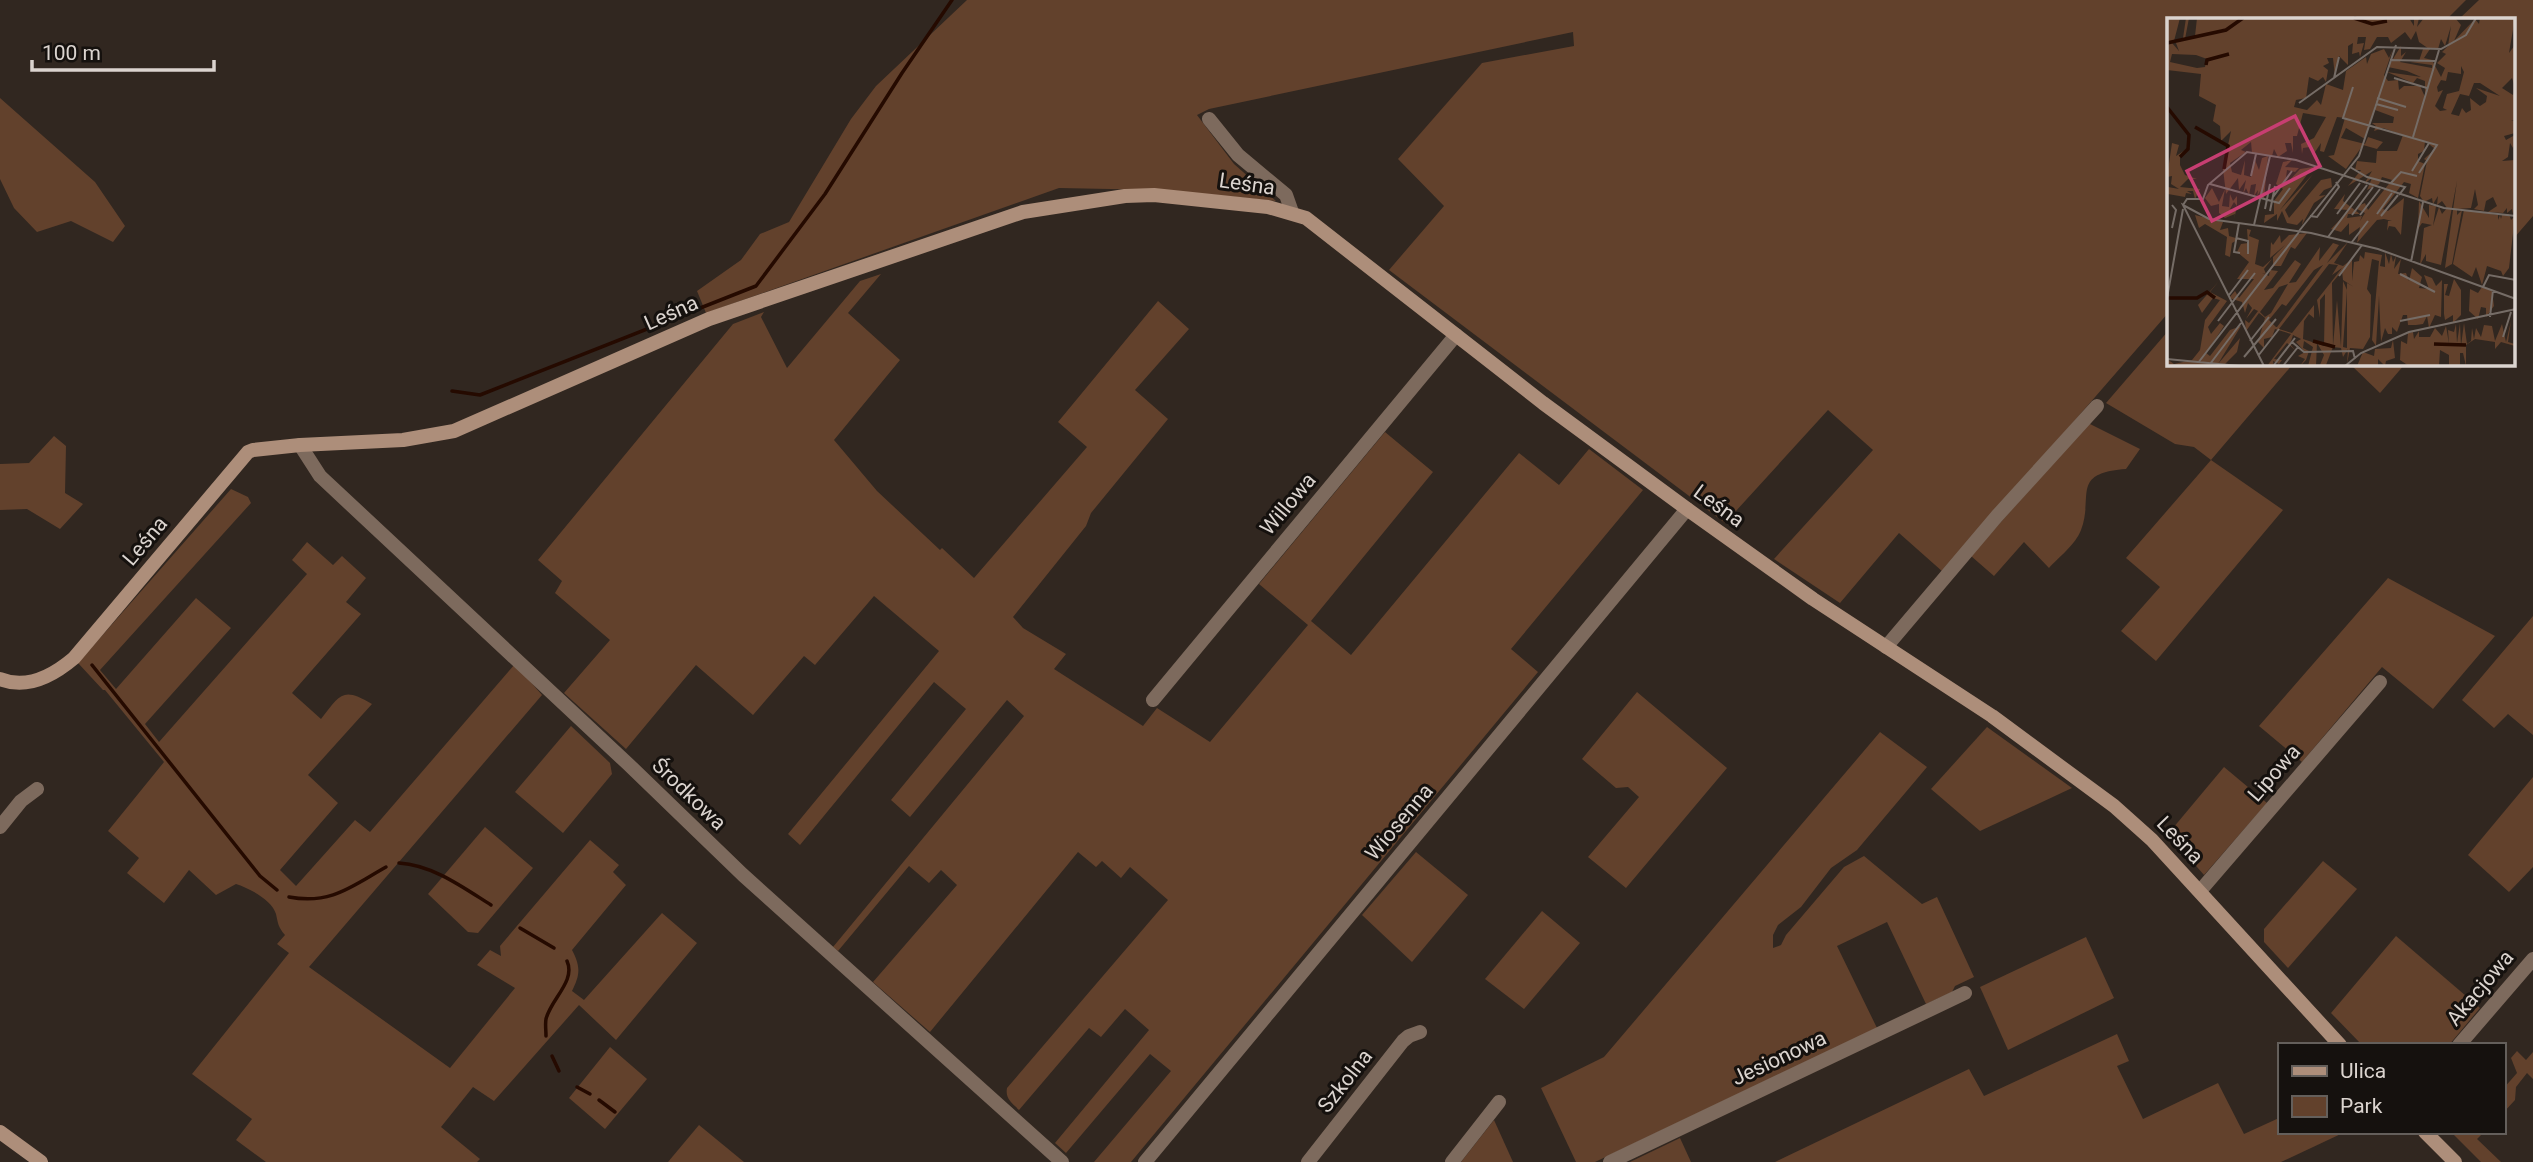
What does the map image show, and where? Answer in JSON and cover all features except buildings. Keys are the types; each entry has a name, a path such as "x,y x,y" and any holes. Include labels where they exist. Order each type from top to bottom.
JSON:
{"street":[{"path":"1209,119 1238,155 1286,195 1292,212"},
{"name":"Leśna","path":"0,679 34,681 62,668 74,658 248,452 269,447 402,440 454,431 735,309 1023,212 1154,195 1292,212 1330,234 1456,335 1687,509 1813,599 1993,716 2114,806 2152,840 2338,1043"},
{"name":"Willowa","path":"1153,700 1456,335"},
{"path":"1886,647 1997,516 2096,406"},
{"name":"Środkowa","path":"300,445 320,476 627,763 716,850 1062,1162"},
{"name":"Wiosenna","path":"1145,1162 1687,509"},
{"name":"Lipowa","path":"2200,891 2380,682"},
{"path":"0,827 21,801 37,789"},
{"name":"Akacjowa","path":"2461,1043 2533,958"},
{"name":"Jesionowa","path":"1610,1162 1965,993"},
{"name":"Szkolna","path":"1308,1162 1402,1041 1420,1032"},
{"path":"1452,1162 1499,1102"},
{"path":"0,1132 41,1162"},
{"path":"2426,1134 2455,1162"}],"green space":[{"path":"967,0 2466,0 2448,18 2167,18 2167,314 1943,572 1899,533 1840,603 1774,559 1873,450 1828,410 1725,523 1389,270 1444,206 1398,159 1482,63 1574,46 1573,32 1209,109 1197,115 1234,164 1276,201 1162,190 1059,188 706,313 697,291 741,260 760,234 789,222 851,119 876,86"},
{"path":"2479,0 2533,0 2533,216 2516,236 2516,18 2460,18"},
{"path":"0,98 95,182 125,226 113,242 71,221 37,232 14,208 0,179"},
{"path":"881,274 848,313 900,360 834,440 877,491 974,578 1087,447 1058,422 1158,301 1189,329 1135,390 1168,419 1091,513 1086,526 1013,617 1023,628 1066,654 1054,669 1143,726 1157,708 1210,742 1308,625 1259,584 1385,432 1433,472 1311,621 1351,655 1519,453 1559,485 1589,449 1643,490 1511,649 1538,672 1131,1162 1094,1162 1171,1071 1150,1054 1066,1153 1055,1143 1149,1030 1125,1009 1101,1037 1089,1028 1019,1110 1007,1095 1007,1088 1168,900 1130,867 1121,878 1102,861 1096,867 1078,852 930,1032 873,982 957,885 941,870 929,883 909,866 838,951 833,947 1024,716 1007,700 910,817 891,800 966,709 934,682 800,845 788,834 939,651 874,596 815,665 804,656 753,715 696,665 626,749 564,693 610,640 555,593 562,581 538,560 733,324 764,312 761,317 787,368 860,281"},
{"path":"2167,332 2167,366 2291,366 2211,460 2194,447 2175,444 2106,403"},
{"path":"2352,366 2403,366 2380,393"},
{"path":"2088,423 2140,449 2126,469 2097,475 2091,481 2087,488 2079,535 2049,568 2024,542 1994,576 1971,556"},
{"path":"54,436 66,446 65,493 83,504 60,529 27,509 0,510 0,464 29,463"},
{"path":"2211,460 2283,510 2156,661 2121,631 2160,587 2126,558"},
{"path":"231,489 248,497 251,503 100,670 116,689 196,598 231,628 145,724 159,742 307,574 292,560 307,542 333,565 342,556 366,578 346,602 361,614 292,693 321,719 342,696 354,695 372,704 308,775 338,803 280,870 296,886 355,820 370,832 515,664 542,695 309,967 450,1068 515,988 477,965 490,950 501,956 500,946 590,840 619,865 613,872 626,885 572,950 578,971 572,991 584,1000 662,913 697,943 616,1040 579,1005 494,1101 473,1087 441,1127 480,1159 477,1162 266,1162 236,1140 252,1119 192,1074 289,953 277,944 285,935 270,904 259,895 236,884 216,895 189,870 164,903 127,873 139,858 108,831 164,762 105,690 78,663"},
{"path":"2388,578 2495,636 2433,709 2382,667 2302,762 2259,726"},
{"path":"2533,616 2533,735 2508,714 2494,728 2462,700"},
{"path":"1637,692 1727,768 1626,888 1588,857 1639,797 1628,787 1616,788 1582,759"},
{"path":"571,726 610,763 612,774 563,833 515,792"},
{"path":"1987,727 2072,788 1980,831 1931,789"},
{"path":"1880,732 1927,767 1857,850 1831,868 1801,907 1778,925 1773,935 1773,948 1781,945 1786,935 1844,867 1864,856 1922,904 1937,897 1974,977 1955,986 1952,992 1926,1004 1887,922 1837,946 1877,1028 1595,1162 1576,1162 1541,1088 1604,1057"},
{"path":"2224,767 2267,803 2204,875 2168,834"},
{"path":"2533,777 2533,867 2509,892 2468,855"},
{"path":"485,827 533,868 478,933 468,932 428,894"},
{"path":"1416,852 1468,895 1412,962 1362,915"},
{"path":"2323,861 2357,889 2288,968 2264,942 2264,929"},
{"path":"1542,911 1580,943 1524,1009 1485,979"},
{"path":"2396,936 2480,1008 2451,1043 2360,1043 2331,1013"},
{"path":"2086,937 2114,998 2008,1050 1980,987"},
{"path":"2117,1034 2129,1061 2117,1066 2143,1119 2218,1083 2244,1134 2278,1118 2278,1134 2341,1134 2281,1162 1775,1162 1969,1069 1984,1096"},
{"path":"610,1047 647,1079 605,1129 569,1098"},
{"path":"2517,1051 2526,1060 2533,1052 2533,1079 2527,1073 2516,1087 2515,1100 2505,1111 2505,1087 2517,1073 2511,1058"},
{"path":"1494,1120 1513,1162 1461,1162"},
{"path":"699,1125 744,1162 668,1162"},
{"path":"2453,1134 2482,1134 2477,1139 2501,1162 2481,1162"},
{"path":"1680,1138 1691,1162 1630,1162"}],"waterway":[{"path":"452,391 480,395 756,286 825,194 952,0"},
{"path":"92,665 260,876 277,890"},
{"path":"399,863 436,873 491,905"},
{"path":"289,897 304,899 329,896 386,867"},
{"path":"520,928 554,948"},
{"path":"546,1036 549,1012 568,976 567,961"},
{"path":"552,1056 559,1071"},
{"path":"577,1087 590,1094"},
{"path":"599,1100 615,1112"}]}
